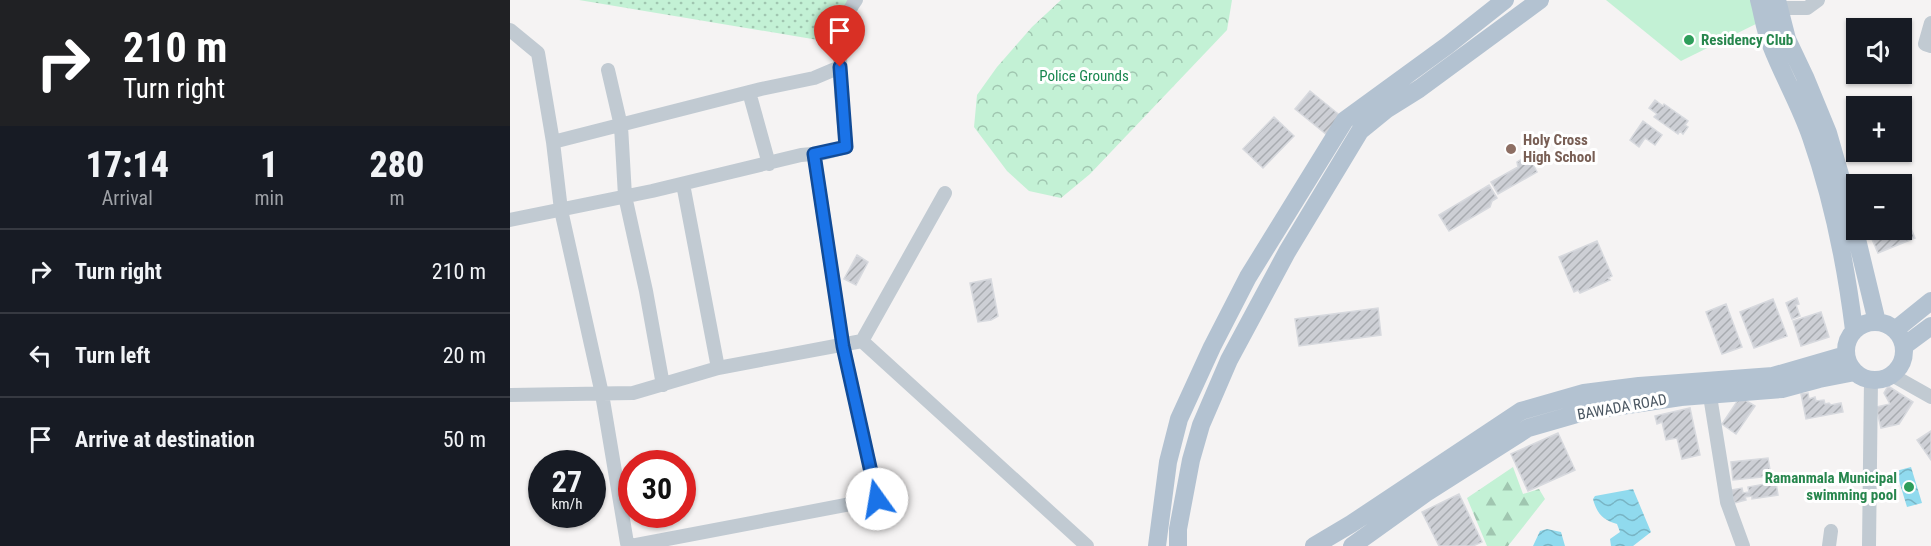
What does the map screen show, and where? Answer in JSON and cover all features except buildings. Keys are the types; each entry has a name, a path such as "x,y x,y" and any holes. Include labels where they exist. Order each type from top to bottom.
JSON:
{"main road":[{"path":"1157,546 1168,462 1179,419 1248,277 1345,120 1505,0"},
{"path":"1178,546 1178,529 1191,460 1201,425 1229,360 1287,252 1361,130 1540,0"},
{"path":"1759,0 1770,44 1789,82 1811,137 1846,270 1854,330"},
{"path":"1778,4 1787,39 1828,133 1849,206 1877,322"},
{"path":"1345,120 1361,130"},
{"path":"1895,330 1931,301"},
{"path":"1865,323 1885,323 1901,337 1904,346 1902,362 1892,375 1882,379 1863,376 1846,355 1847,343 1854,330 1865,323"},
{"path":"1904,346 1931,326"},
{"path":"1314,546 1352,524 1521,411 1584,393 1639,386 1773,376 1846,355"},
{"name":"BAWADA ROAD","path":"1352,546 1426,493 1528,428 1587,411 1681,398 1782,389 1820,379 1863,376"}],"street":[{"path":"510,220 846,147 840,40 856,0"},
{"path":"1778,4 1807,8 1818,0"},
{"path":"1931,23 1925,44 1931,46"},
{"path":"510,30 538,53 553,142 561,210 602,394 627,543 630,546 877,499 843,346 814,154"},
{"path":"553,142 814,78 840,67"},
{"path":"608,70 621,126 625,196 646,291 663,385"},
{"path":"750,92 769,164"},
{"path":"683,184 718,368"},
{"path":"510,395 633,393 718,368 862,341 945,193"},
{"path":"862,341 1087,546"},
{"path":"1892,375 1931,397"},
{"path":"1863,376 1869,546"},
{"path":"1710,396 1727,502 1743,546"},
{"path":"1829,546 1831,531"}],"green space":[{"path":"579,0 859,0 836,43"},
{"name":"Police Grounds","path":"1061,0 1232,0 1227,30 1090,174 1061,198 1029,191 1007,171 974,127 977,95 997,67 1032,27"},
{"name":"Residency Club","path":"1606,0 1759,0 1764,20 1681,61"},
{"path":"1513,467 1523,494 1539,489 1545,499 1508,546 1487,546 1467,498"}],"water":[{"name":"Ramanmala Municipal swimming pool","path":"1911,467 1922,503 1907,507 1896,471"},
{"path":"1633,489 1651,532 1633,546 1611,546 1610,539 1620,532 1617,524 1601,516 1593,499 1595,496"},
{"path":"1547,529 1561,532 1565,546 1533,546 1540,531"}],"place":[{"name":"Residency Club","path":"1689,40"},
{"name":"Holy Cross High School","path":"1511,149"},
{"name":"Ramanmala Municipal swimming pool","path":"1909,487"}],"route":[{"path":"840,67 846,147 814,154 843,346 877,499"}]}
